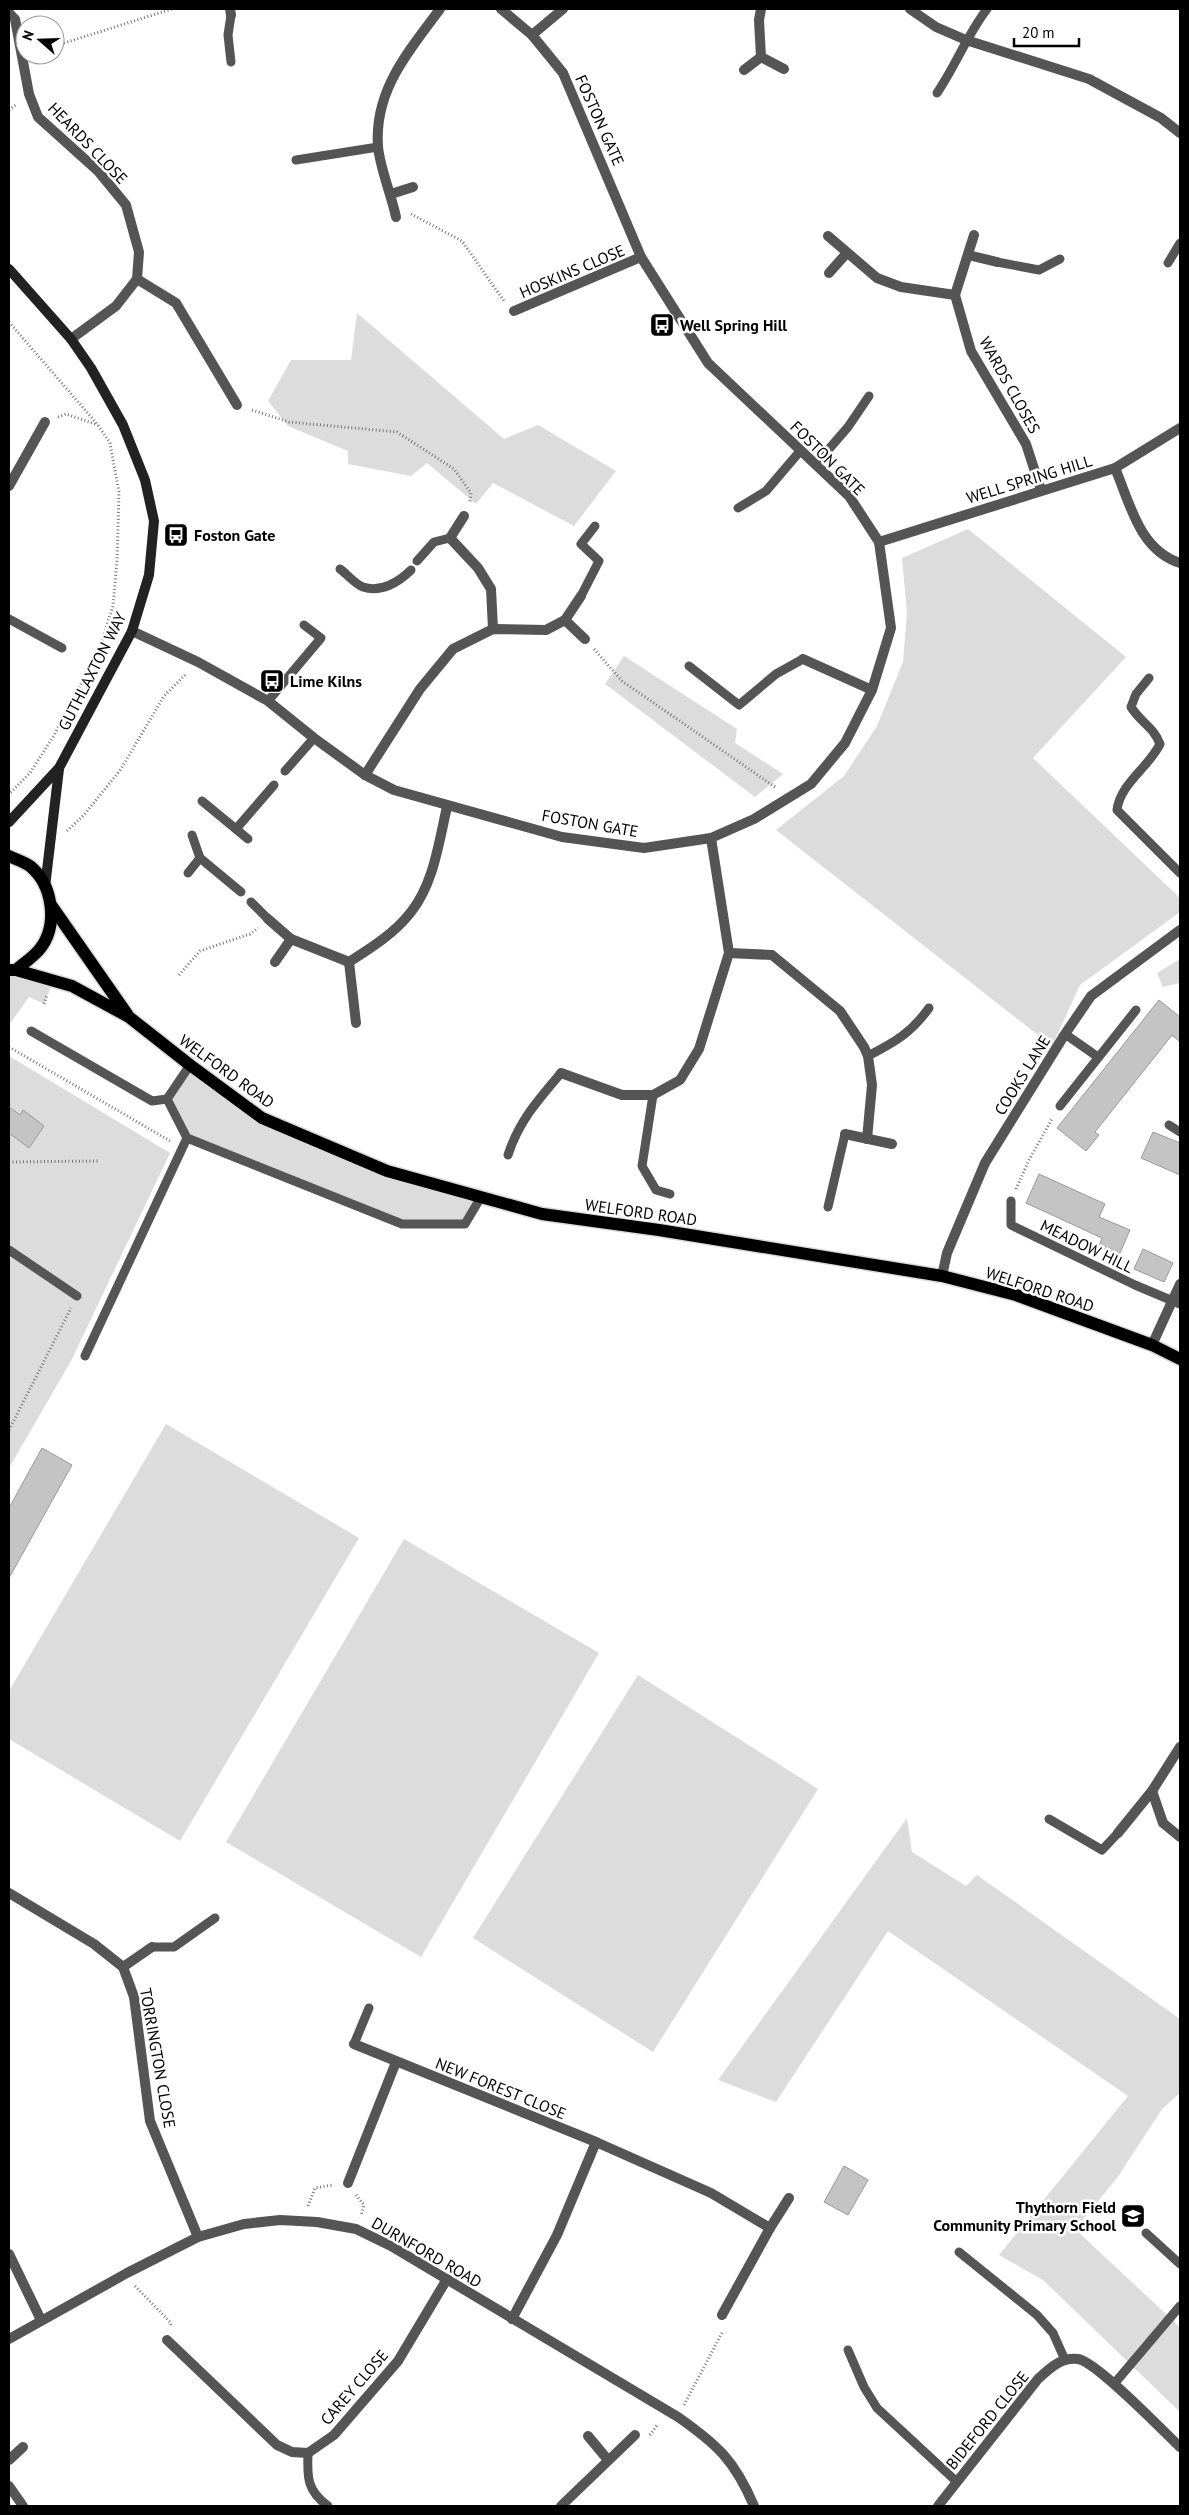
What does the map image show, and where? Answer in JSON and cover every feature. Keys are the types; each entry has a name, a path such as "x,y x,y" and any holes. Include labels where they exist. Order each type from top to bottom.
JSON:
{"main road":[{"path":"9,856 30,866 45,886 51,905 50,926 40,949 12,970"},
{"name":"WELFORD ROAD","path":"51,905 129,1018"},
{"name":"WELFORD ROAD","path":"12,970 72,986 129,1018 262,1118 387,1171 542,1214 659,1230 942,1276 1016,1295 1152,1345 1180,1359"}],"street":[{"path":"396,217 378,147 381,105 394,73 440,9"},
{"name":"FOSTON GATE","path":"132,631 198,662 268,701 314,738 365,775 394,790 447,807 562,837 644,848 711,838 754,819 811,784 845,743 872,690 891,628 879,542 849,496 708,363 641,257 563,73 532,35 501,9"},
{"path":"532,35 563,9"},
{"path":"761,9 759,20 761,57"},
{"path":"910,9 936,27 966,40 1089,79 1161,118 1180,134"},
{"path":"761,57 784,68"},
{"path":"744,70 761,57"},
{"name":"HEARDS CLOSE","path":"25,65 29,94 38,117 98,171 126,205 139,252 137,279"},
{"path":"391,194 413,187"},
{"path":"828,236 846,254 877,278 893,284 955,295 974,234"},
{"path":"830,272 846,254"},
{"path":"968,256 998,262"},
{"name":"HOSKINS CLOSE","path":"514,311 641,257"},
{"name":"GUTHLAXTON WAY","path":"9,269 71,340 91,368 123,425 145,480 154,521 149,574 132,631 59,768 9,822"},
{"path":"71,340 116,306 137,279 176,303 237,406"},
{"name":"WARDS CLOSES","path":"955,295 971,351 1026,444 1042,490"},
{"path":"9,486 45,422"},
{"name":"WELL SPRING HILL","path":"879,542 1115,468 1180,428"},
{"path":"1115,468 1144,537 1158,551 1180,563"},
{"path":"464,516 450,538 478,568 491,589 493,629"},
{"path":"365,775 420,689 453,649 493,629 546,630 564,620 581,596"},
{"path":"564,620 585,640"},
{"path":"803,659 872,690"},
{"name":"GUTHLAXTON WAY","path":"45,886 50,830 59,768"},
{"path":"349,962 379,943 412,911 430,876 447,807"},
{"path":"561,1073 622,1096 654,1095 680,1080 699,1049 728,953 711,838"},
{"path":"268,919 291,939 349,962"},
{"name":"COOKS LANE","path":"942,1276 947,1253 985,1163 1065,1034 1091,996 1180,930"},
{"path":"275,962 291,939"},
{"path":"728,953 772,955 840,1011 868,1056 872,1084 867,1139"},
{"path":"349,962 356,1022"},
{"path":"845,1134 892,1144"},
{"path":"1152,1345 1177,1302 1180,1284"},
{"path":"1118,1834 1152,1791 1180,1747"},
{"path":"1152,1791 1163,1823 1180,1837"},
{"path":"9,1893 94,1944 123,1966 152,1947"},
{"name":"TORRINGTON CLOSE","path":"123,1966 134,1998 150,2121 198,2237"},
{"name":"NEW FOREST CLOSE","path":"354,2044 596,2142 711,2193 770,2228"},
{"path":"348,2183 396,2062"},
{"path":"512,2319 557,2235 596,2142"},
{"path":"722,2315 770,2228 789,2198"},
{"name":"DURNFORD ROAD","path":"9,2339 127,2273 198,2237 244,2224 280,2220 302,2221 356,2230 391,2246 448,2279 678,2417 710,2440 728,2458 744,2481 754,2506"},
{"path":"9,2254 41,2320"},
{"name":"CAREY CLOSE","path":"308,2452 334,2435 398,2361 448,2279"},
{"path":"167,2340 277,2445 292,2452 308,2452"},
{"path":"1065,2360 1080,2359 1114,2384 1180,2447"},
{"name":"BIDEFORD CLOSE","path":"938,2506 1038,2379 1056,2363 1065,2360"},
{"path":"561,2506 635,2435"},
{"path":"588,2436 608,2460"},
{"path":"9,2460 22,2447"},
{"path":"9,2486 23,2506"}],"lane":[{"path":"937,92 954,67 966,40 987,9"},
{"path":"230,12 228,35 231,62"},
{"path":"296,160 378,147"},
{"path":"1168,263 1180,243"},
{"path":"998,262 1039,270 1060,259"},
{"path":"816,464 848,427 869,396"},
{"path":"738,508 766,491 801,450"},
{"path":"581,596 599,561 581,544 595,526"},
{"path":"417,562 434,542 450,538"},
{"path":"340,569 363,587 385,587 400,582 410,570"},
{"path":"9,619 62,648"},
{"path":"268,701 321,638 304,625"},
{"path":"689,666 739,705 776,674 803,659"},
{"path":"1149,678 1136,694 1131,707 1136,715 1156,732 1160,744 1155,754 1118,799 1117,810 1180,873"},
{"path":"285,771 314,738"},
{"path":"236,829 274,785"},
{"path":"202,801 248,839"},
{"path":"192,835 200,858 241,892"},
{"path":"188,873 200,858"},
{"path":"251,902 268,919"},
{"path":"868,1056 897,1042 915,1027 929,1008"},
{"path":"1060,1106 1136,1010"},
{"path":"31,1031 152,1101 167,1099 190,1065"},
{"path":"1065,1034 1098,1057"},
{"path":"508,1155 515,1132 524,1118 561,1073"},
{"path":"654,1095 642,1166 656,1190 670,1194"},
{"path":"167,1099 187,1138 402,1224 466,1224 481,1197"},
{"path":"1169,1125 1180,1132"},
{"path":"828,1207 845,1134"},
{"path":"85,1356 181,1147 187,1138"},
{"name":"MEADOW HILL","path":"1011,1202 1011,1225 1135,1286 1177,1302"},
{"path":"9,1250 77,1296"},
{"path":"1050,1819 1102,1850 1118,1834"},
{"path":"152,1947 174,1947 215,1918"},
{"path":"354,2044 369,2008"},
{"path":"1146,2232 1180,2264"},
{"path":"959,2252 1037,2314 1053,2333 1065,2360"},
{"path":"1114,2384 1180,2306"},
{"path":"848,2350 864,2387 877,2408 957,2482"},
{"path":"308,2452 307,2476 316,2498 328,2506"}],"path":[{"path":"65,43 172,9"},
{"path":"396,217 410,214 462,241 491,284 514,311"},
{"path":"9,322 98,425 110,443 119,492 117,561 113,606 99,650 53,737 30,773 9,794"},
{"path":"237,406 289,422 397,432 454,469 464,482 472,498 464,516"},
{"path":"45,422 66,414 98,425"},
{"path":"585,640 622,681 790,798"},
{"path":"50,830 70,831 121,769 164,696 198,662"},
{"path":"179,975 200,951 250,934 268,919"},
{"path":"9,1047 181,1147"},
{"path":"1011,1202 1029,1160 1060,1106"},
{"path":"9,1162 100,1162"},
{"path":"9,1430 77,1296"},
{"path":"302,2221 315,2188 348,2183 364,2205 356,2230"},
{"path":"127,2273 138,2292 171,2323 167,2340"},
{"path":"678,2417 723,2334 722,2315"}],"shaded area":[{"path":"357,313 504,439 538,425 616,471 574,526 493,483 476,504 427,463 411,476 348,464 348,451 288,426 268,401 291,360 351,360"},
{"path":"968,529 1126,657 1033,758 1180,898 1180,912 1080,985 1052,1046 776,830 844,776 877,726 903,662 907,613 902,558"},
{"path":"624,656 737,729 735,743 783,774 755,797 605,684"},
{"path":"1180,959 1180,983 1163,987 1157,973"},
{"path":"9,971 54,980 44,1004 29,997 9,1025"},
{"path":"9,1056 170,1153 71,1361 9,1468"},
{"path":"190,1065 263,1118 387,1171 481,1197 465,1224 402,1224 187,1138 167,1099"},
{"path":"166,1424 359,1538 180,1841 9,1739 9,1691"},
{"path":"404,1539 599,1653 421,1957 226,1842"},
{"path":"638,1675 818,1789 653,2052 473,1938"},
{"path":"907,1818 912,1852 966,1886 977,1875 1180,2019 1180,2093 1162,2109 1117,2178 1075,2229 1180,2327 1180,2412 1043,2280 999,2255 1128,2096 888,1931 776,2102 718,2080"}],"building":[{"path":"1159,1000 1180,1017 1180,1042 1172,1035 1095,1132 1099,1135 1086,1151 1057,1128"},
{"path":"9,1107 20,1115 23,1110 44,1126 29,1148 9,1133"},
{"path":"1153,1132 1180,1143 1180,1175 1141,1158"},
{"path":"1039,1174 1105,1204 1099,1217 1130,1230 1119,1255 1099,1246 1102,1238 1026,1203"},
{"path":"1143,1249 1173,1263 1164,1282 1134,1269"},
{"path":"42,1448 72,1465 9,1578 9,1508"},
{"path":"844,2166 868,2180 848,2215 824,2202"}],"place":[{"name":"Well Spring Hill","path":"662,325"},
{"name":"Foston Gate","path":"176,535"},
{"name":"Lime Kilns","path":"272,681"},
{"name":"Thythorn Field Community Primary School","path":"1133,2216"}]}
